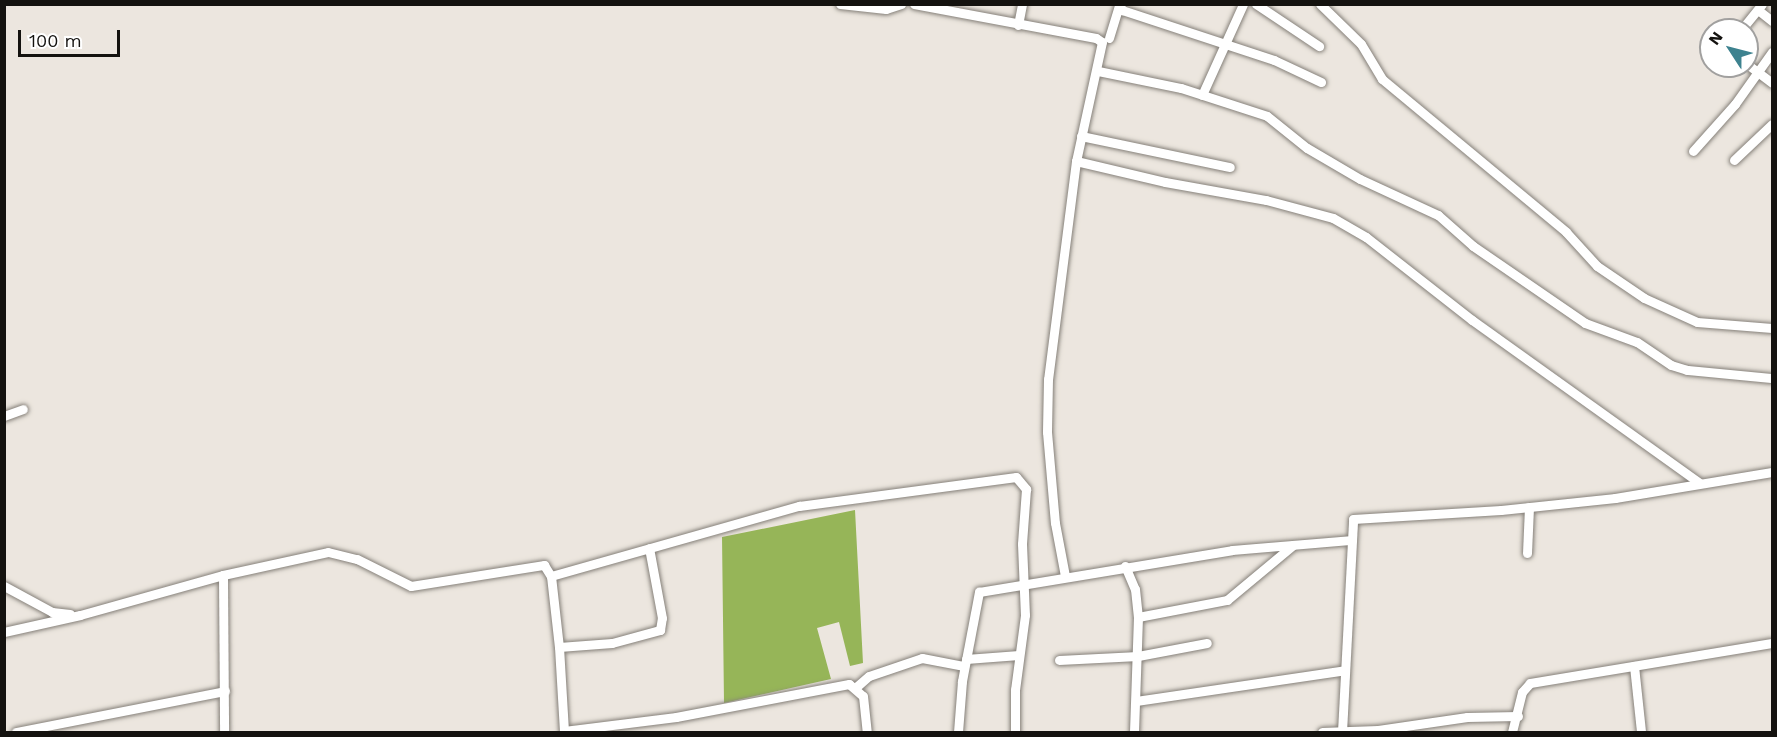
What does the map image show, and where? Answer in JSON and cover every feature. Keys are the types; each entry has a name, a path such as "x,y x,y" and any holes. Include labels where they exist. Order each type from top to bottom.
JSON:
{"street":[{"path":"840,4 886,9 901,4"},
{"path":"914,4 1099,39 1103,45 1076,161 1052,333 1047,432 1055,523 1065,576"},
{"path":"1018,25 1022,4"},
{"path":"1202,95 1223,43 1243,4"},
{"path":"1256,4 1318,46"},
{"path":"1320,4 1361,44 1382,79 1566,232 1597,266 1644,298 1697,322 1773,328"},
{"path":"1109,38 1119,5 1274,60 1321,82"},
{"path":"1760,7 1773,21"},
{"path":"1759,70 1773,52"},
{"path":"1098,71 1202,95 1267,116 1307,148 1360,179 1438,215 1473,246 1598,329 1637,342 1671,365 1687,370 1773,378"},
{"path":"1759,73 1773,83"},
{"path":"1693,151 1735,104 1753,78"},
{"path":"1734,160 1773,124"},
{"path":"1081,136 1230,167"},
{"path":"1076,161 1147,179 1266,200 1333,218 1366,237 1472,320 1700,483"},
{"path":"4,416 23,409"},
{"path":"1342,731 1350,522 1356,518 1529,507 1773,472"},
{"path":"551,576 799,507 1016,477 1026,489 1023,584 1025,615 1019,655 1015,732"},
{"path":"1527,553 1529,507"},
{"path":"958,732 965,663 977,594 1125,566 1300,543 1350,540"},
{"path":"1138,617 1227,600 1285,549 1300,543"},
{"path":"559,648 612,643 660,630 662,618 649,548"},
{"path":"4,632 80,615 223,575 328,552 357,559 411,586 544,565 551,576 559,648 564,732 731,708 839,685 855,688 866,707 867,732"},
{"path":"1125,566 1135,589 1138,617 1134,732"},
{"path":"223,575 224,732"},
{"path":"4,586 52,612 80,615"},
{"path":"1059,660 1138,656 1207,642"},
{"path":"1512,732 1518,716 1522,692 1530,683 1773,642"},
{"path":"855,688 869,676 922,658 965,663 1019,655"},
{"path":"1634,666 1641,732"},
{"path":"1136,700 1345,670"},
{"path":"16,732 225,691"},
{"path":"1322,732 1378,730 1458,718 1518,716"}],"green space":[{"path":"855,510 863,663 850,666 839,622 817,628 831,679 724,703 722,537"}]}
